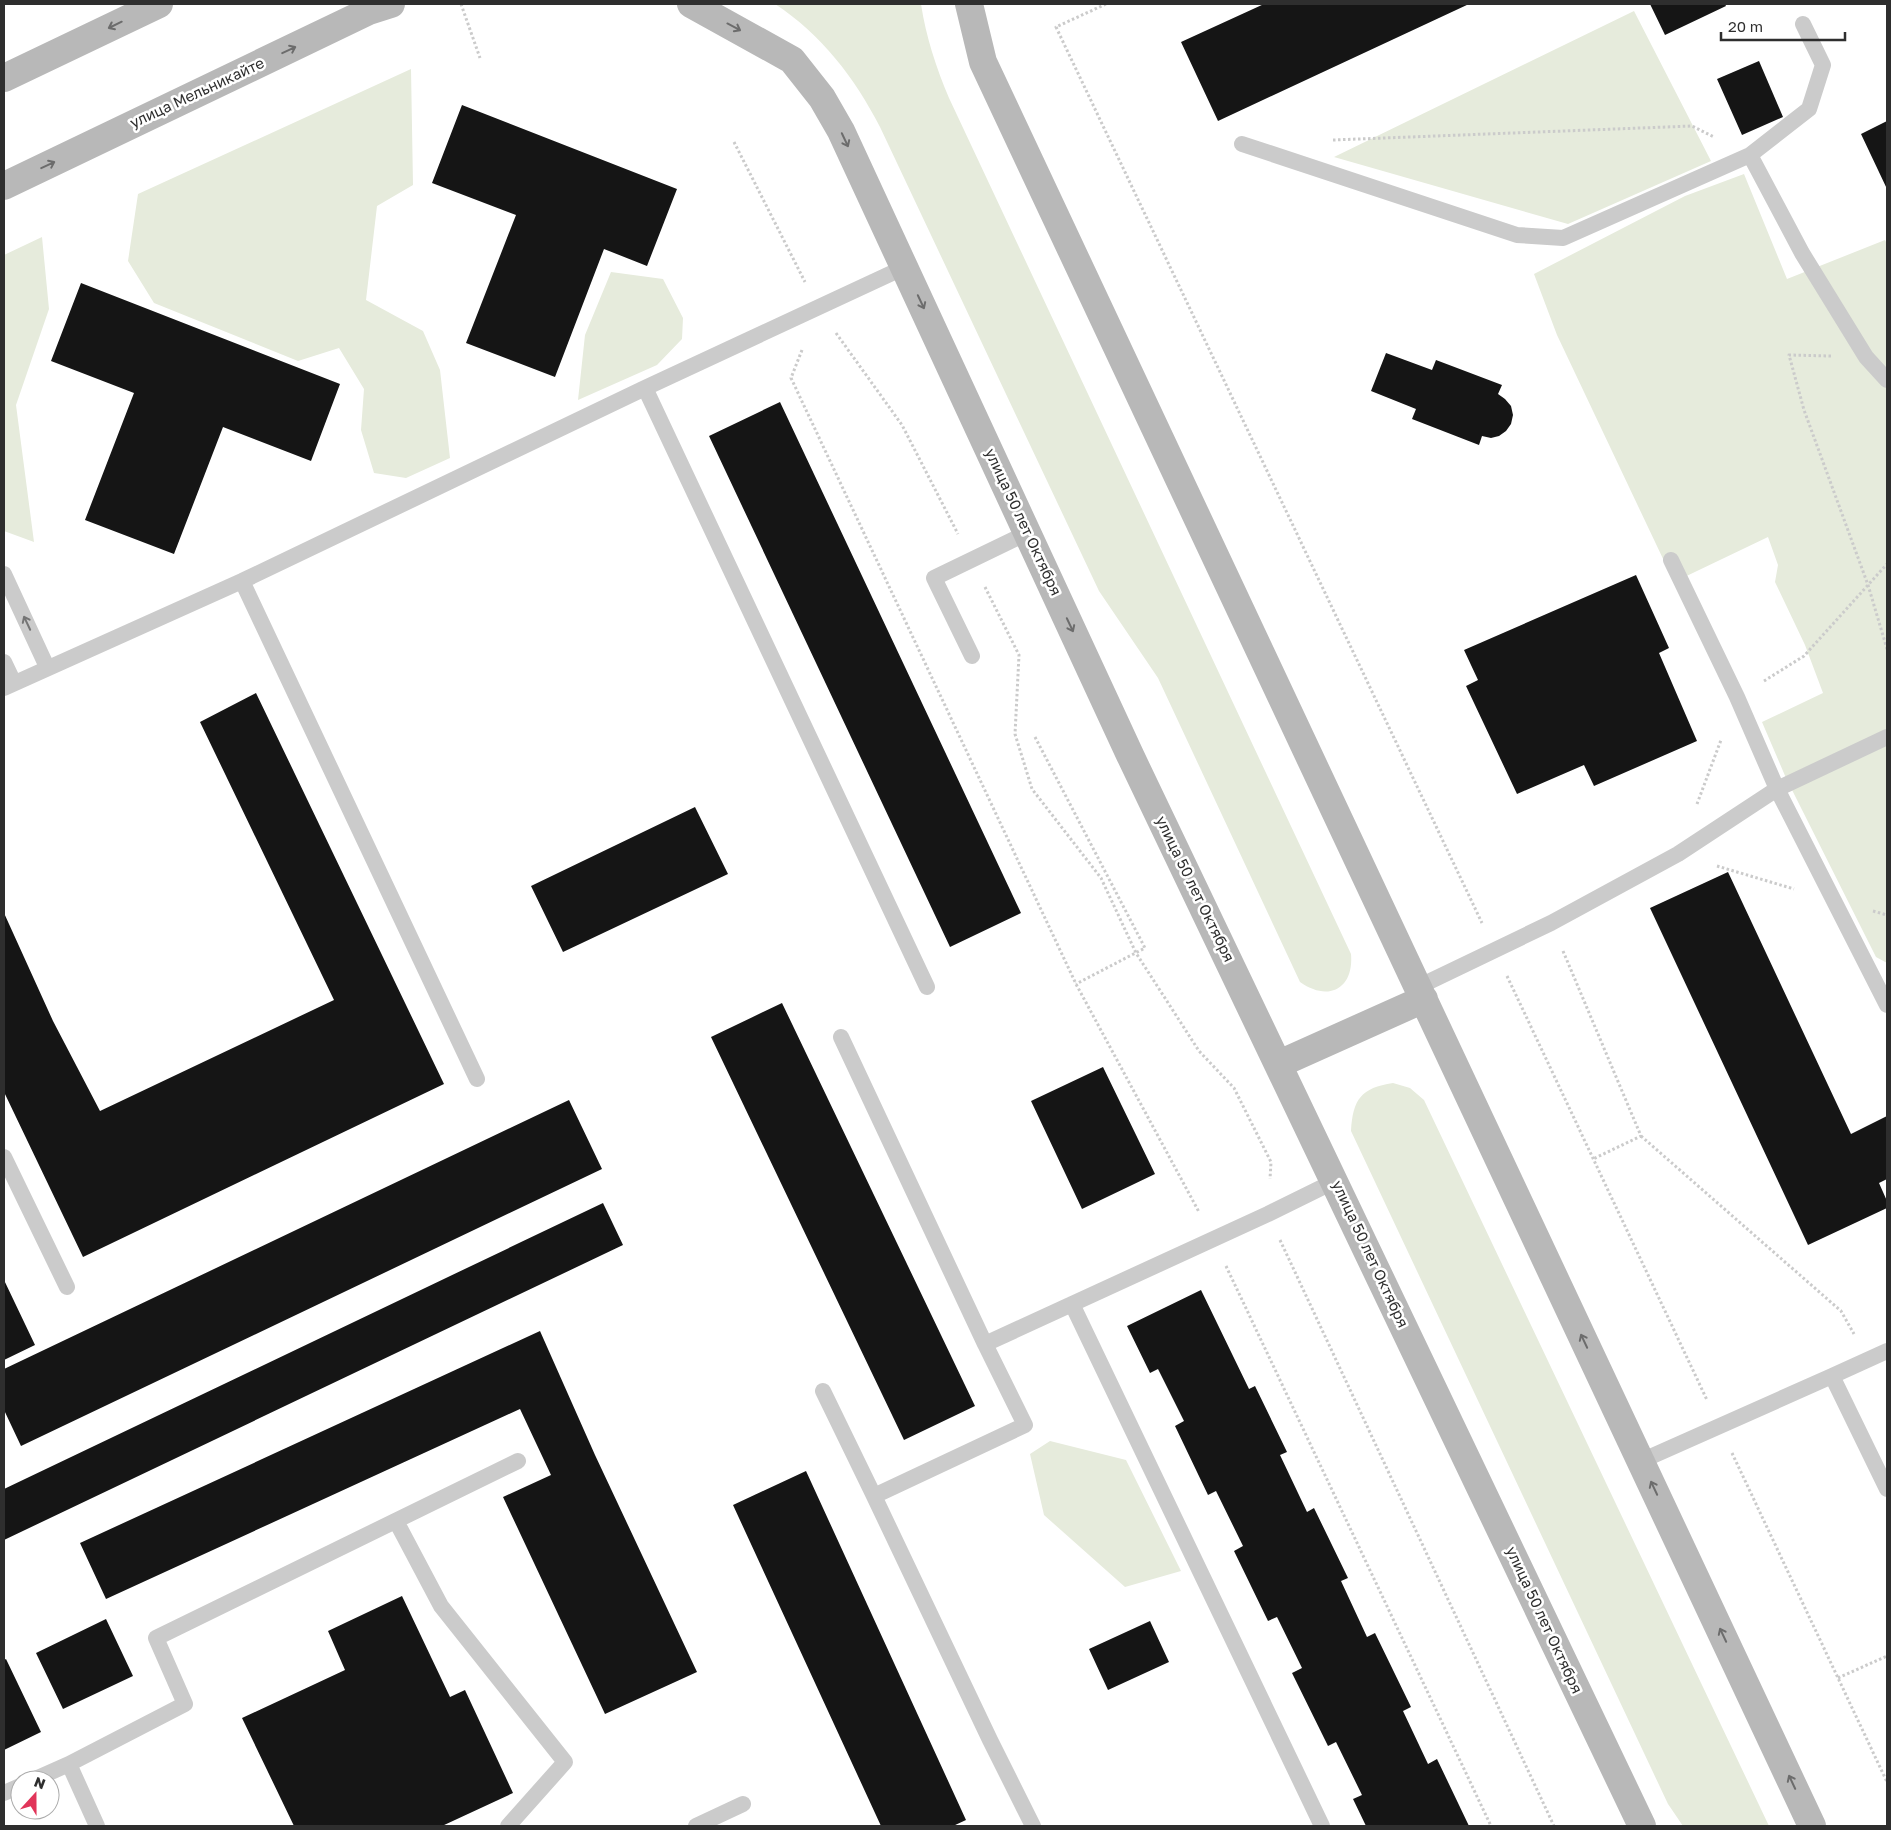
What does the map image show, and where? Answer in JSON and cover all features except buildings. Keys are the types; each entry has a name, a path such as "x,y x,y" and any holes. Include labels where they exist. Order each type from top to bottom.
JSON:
{"main road":[{"path":"5,75 159,4"},
{"name":"улица Мельникайте","path":"4,186 369,11 391,4"},
{"name":"улица 50 лет Октября","path":"691,4 792,60 822,98 841,131 1130,755 1642,1826"},
{"path":"969,4 983,62 1812,1826"},
{"path":"1279,1064 1421,993"}],"lane":[{"path":"1242,144 1517,235 1563,238 1750,156 1809,109 1823,65 1803,24"},
{"path":"1750,156 1802,253 1866,358 1887,380"},
{"path":"4,662 9,685 242,581 645,388 905,267"},
{"path":"645,388 927,987"},
{"path":"972,656 934,578 1027,533"},
{"path":"1671,560 1737,697 1777,789 1887,1005"},
{"path":"4,574 47,667"},
{"path":"242,581 477,1079"},
{"path":"1421,993 1494,950 1552,922 1678,854 1777,789 1887,737"},
{"path":"841,1037 1025,1425 874,1496"},
{"path":"4,1157 67,1287"},
{"path":"985,1344 1268,1214 1335,1181"},
{"path":"1072,1304 1322,1826"},
{"path":"1641,1461 1887,1351"},
{"path":"1832,1376 1887,1489"},
{"path":"823,1391 1033,1826"},
{"path":"56,1770 185,1704 156,1638 518,1461"},
{"path":"396,1521 441,1606 564,1762 508,1826"},
{"path":"69,1764 97,1826"},
{"path":"696,1826 743,1804"}],"path":[{"path":"461,4 480,58"},
{"path":"1106,4 1056,27 1887,1782"},
{"path":"1330,140 1692,126 1750,156"},
{"path":"734,142 818,308 791,378 1076,984 1213,1239 1491,1826"},
{"path":"1866,358 1788,355 1804,410 1868,585 1887,649"},
{"path":"1035,737 1145,948 1076,984"},
{"path":"1678,854 1887,915"},
{"path":"1552,922 1641,1136 1841,1312 1869,1359"},
{"path":"1136,953 1199,1051 1234,1088 1271,1162 1268,1214 1554,1826"},
{"path":"1593,1159 1641,1136"},
{"path":"1838,1678 1887,1656"}],"shaded area":[{"path":"775,4 921,4 932,52 949,98 1351,954 1351,966 1348,976 1344,984 1337,989 1320,991 1300,982 1158,678 1099,591 880,127 860,91 822,43 792,16"},
{"path":"1634,11 1711,161 1568,224 1334,157"},
{"path":"411,69 413,185 377,206 366,300 423,331 440,370 450,458 406,478 374,473 361,430 364,389 339,348 298,361 154,303 128,261 138,194"},
{"path":"1744,174 1787,279 1885,240 1887,244 1887,963 1876,957 1786,778 1762,722 1823,693 1805,645 1775,582 1778,565 1768,537 1674,582 1557,335 1534,274 1685,196"},
{"path":"42,237 49,309 16,405 34,542 4,531 4,255"},
{"path":"611,272 663,279 683,318 682,339 657,365 578,400 585,335"},
{"path":"1393,1083 1410,1088 1424,1100 1769,1826 1683,1826 1668,1804 1351,1131 1354,1111 1361,1097 1373,1088"},
{"path":"1050,1441 1126,1460 1181,1571 1125,1587 1044,1515 1030,1454"}]}
